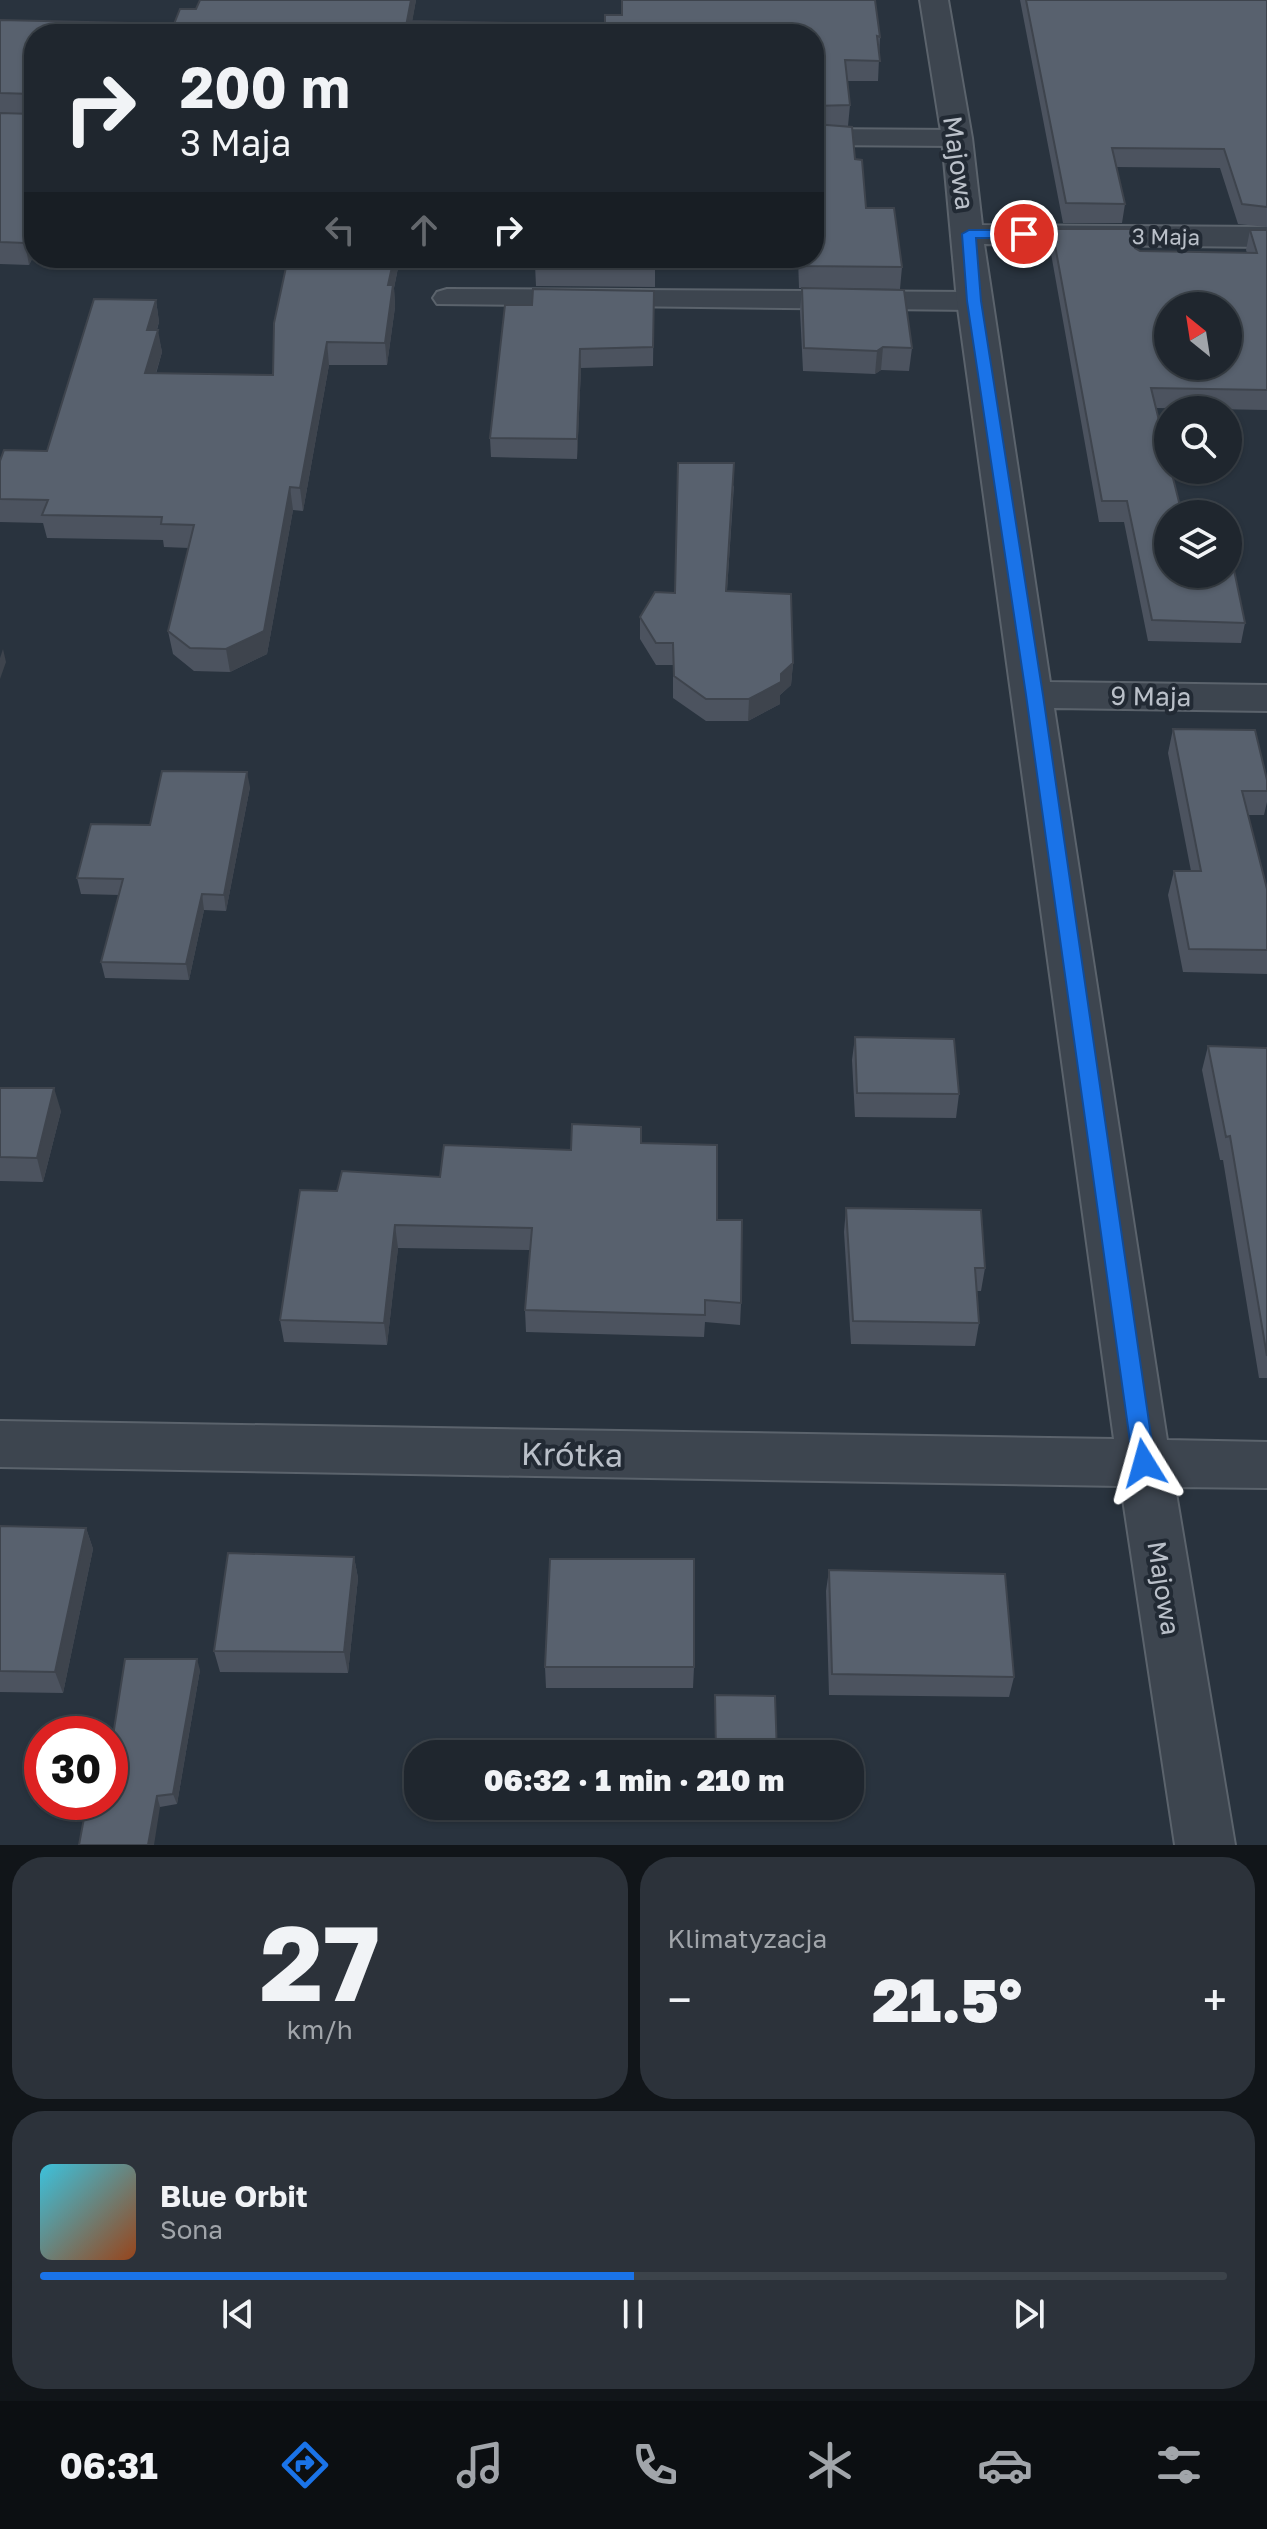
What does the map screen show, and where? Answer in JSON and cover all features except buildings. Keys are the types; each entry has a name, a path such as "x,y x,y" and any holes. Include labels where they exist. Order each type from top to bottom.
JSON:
{"street":[{"name":"Majowa","path":"934,0 957,138 974,301 1035,695 1144,1463 1205,1845"},
{"name":"3 Maja","path":"969,234 1267,237"},
{"name":"9 Maja","path":"1035,695 1267,698"},
{"name":"Krótka","path":"0,1444 1267,1465"}],"lane":[{"path":"824,137 957,138"},
{"path":"447,298 974,301"}],"route":[{"path":"1024,234 969,234 974,301 1035,695 1144,1463"}]}
